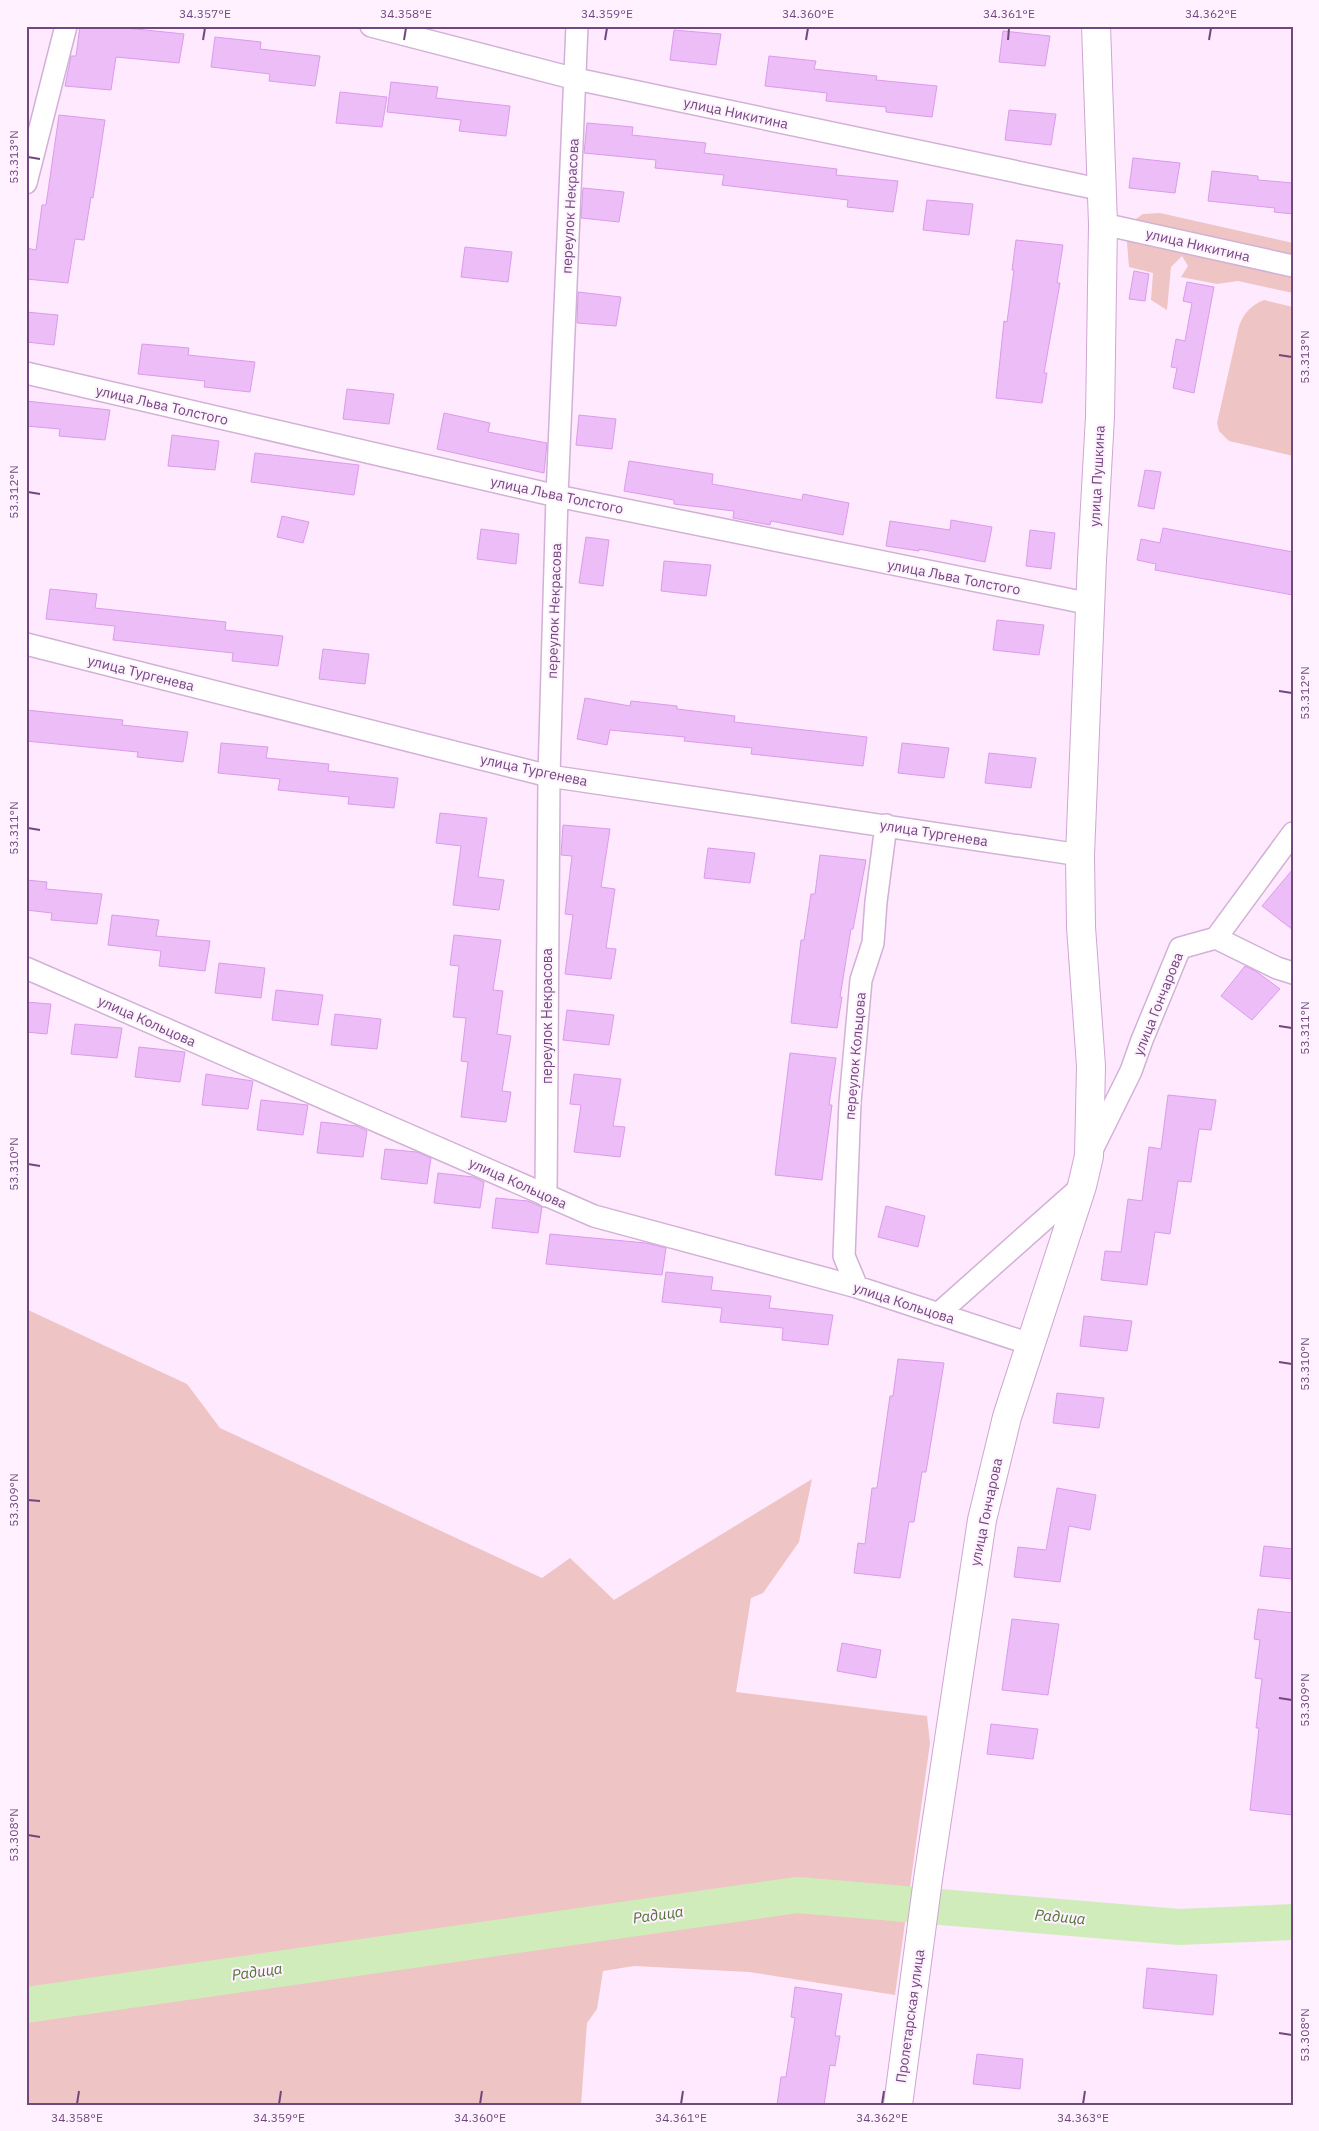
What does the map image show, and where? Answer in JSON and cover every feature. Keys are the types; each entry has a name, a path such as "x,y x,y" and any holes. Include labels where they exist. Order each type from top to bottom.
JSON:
{"street":[{"path":"26,183 66,26"},
{"name":"улица Никитина","path":"371,26 576,79 1103,190"},
{"name":"переулок Некрасова","path":"546,1196 549,776 557,496 577,26"},
{"name":"улица Пушкина","path":"1081,926 1080,855 1100,417 1103,190 1096,26"},
{"name":"улица Никитина","path":"1103,224 1293,266"},
{"name":"улица Льва Толстого","path":"26,373 557,496 1091,604"},
{"name":"улица Тургенева","path":"26,644 549,776 1080,855"},
{"name":"переулок Кольцова","path":"857,1287 844,1256 850,1102 861,980 873,943 876,902 886,825"},
{"path":"1293,833 1216,938 1277,968 1293,973"},
{"name":"улица Гончарова","path":"922,1927 982,1520 1007,1417 1082,1186 1089,1156 1090,1066 1081,926"},
{"name":"улица Гончарова","path":"1089,1156 1131,1071 1180,948 1216,938"},
{"name":"улица Кольцова","path":"26,968 594,1216 857,1287 1030,1344"},
{"path":"938,1314 1082,1186"},
{"name":"Пролетарская улица","path":"898,2105 922,1927"}],"shaded area":[{"path":"1160,213 1293,243 1293,293 1238,281 1217,284 1181,277 1188,266 1182,256 1171,267 1167,310 1151,300 1153,273 1129,267 1127,243 1129,224 1143,214"},
{"path":"1264,300 1293,307 1293,456 1229,441 1219,431 1217,423 1239,326 1248,310"},
{"path":"26,1309 187,1384 220,1428 542,1578 570,1558 614,1600 812,1479 799,1542 763,1593 751,1598 736,1692 927,1716 930,1743 895,1995 749,1972 634,1966 603,1971 597,2009 587,2023 581,2105 26,2105"}],"building":[{"path":"80,26 127,26 126,28 184,34 179,63 116,57 111,90 65,86 71,56 76,56"},
{"path":"674,30 721,34 716,65 670,60"},
{"path":"1003,31 1050,36 1045,66 999,62"},
{"path":"215,37 261,42 260,49 320,56 315,86 269,81 270,74 211,67"},
{"path":"769,56 816,61 814,69 877,76 876,80 937,86 932,117 886,112 886,107 826,101 827,93 765,86"},
{"path":"391,82 438,87 436,98 510,106 506,136 459,131 461,120 387,112"},
{"path":"340,92 387,97 382,127 336,123"},
{"path":"1009,110 1056,114 1051,145 1005,140"},
{"path":"59,115 105,120 93,198 91,197 84,240 75,239 68,283 26,279 26,248 36,250 42,205 46,205"},
{"path":"587,123 633,127 632,135 706,143 704,153 837,169 836,175 898,181 893,212 847,207 848,200 722,185 724,175 655,168 656,160 584,153"},
{"path":"1133,158 1180,163 1175,193 1129,188"},
{"path":"1212,171 1258,176 1258,180 1293,183 1293,214 1274,212 1275,208 1208,201"},
{"path":"583,188 624,192 619,222 581,218"},
{"path":"927,200 973,204 969,235 923,230"},
{"path":"1016,240 1063,245 1057,283 1060,283 1044,373 1047,373 1042,403 996,398 1004,321 1007,322 1014,270 1012,270"},
{"path":"465,247 512,252 508,282 461,277"},
{"path":"1134,271 1149,274 1145,301 1129,299"},
{"path":"1187,282 1214,287 1194,393 1173,388 1177,368 1171,367 1176,339 1185,341 1192,303 1183,301"},
{"path":"578,292 621,297 616,326 577,323"},
{"path":"26,312 58,315 54,345 26,342"},
{"path":"142,344 189,348 188,355 255,362 250,392 204,387 205,381 138,374"},
{"path":"347,389 394,394 389,424 343,419"},
{"path":"26,401 110,410 105,440 59,436 60,429 26,426"},
{"path":"444,413 490,423 488,432 547,443 544,473 437,449"},
{"path":"579,415 616,419 612,449 576,445"},
{"path":"172,435 219,441 215,470 168,466"},
{"path":"255,453 359,465 354,495 251,482"},
{"path":"629,461 713,474 712,484 802,500 803,494 849,503 843,535 771,521 770,525 733,518 734,511 674,504 674,500 624,491"},
{"path":"1145,470 1161,472 1154,509 1138,506"},
{"path":"282,516 309,522 303,543 277,537"},
{"path":"951,520 992,527 985,562 919,549 919,551 886,546 890,521 950,530"},
{"path":"1163,528 1293,552 1293,595 1155,570 1156,564 1137,560 1141,539 1160,543"},
{"path":"481,529 519,534 516,564 477,559"},
{"path":"1030,530 1055,533 1051,569 1026,566"},
{"path":"586,537 609,540 603,586 579,583"},
{"path":"664,561 711,565 706,596 661,591"},
{"path":"50,589 97,594 95,608 226,622 225,630 283,636 278,666 232,661 233,653 113,640 115,626 46,619"},
{"path":"997,620 1044,625 1039,655 993,650"},
{"path":"323,649 369,654 365,684 319,679"},
{"path":"585,698 630,706 631,701 677,706 677,709 735,716 734,722 867,737 863,766 751,754 752,748 684,741 685,737 610,730 607,745 577,739"},
{"path":"26,710 123,720 122,725 188,732 183,762 137,757 138,752 26,741"},
{"path":"221,743 268,747 266,758 329,764 328,771 398,778 394,808 348,804 349,797 278,790 280,779 218,773"},
{"path":"902,743 949,748 944,778 898,773"},
{"path":"989,753 1036,758 1031,788 985,783"},
{"path":"440,813 487,818 478,877 504,880 499,910 453,905 461,846 436,843"},
{"path":"563,825 610,829 601,887 615,889 606,948 616,949 611,979 565,974 573,915 565,914 572,856 561,855"},
{"path":"708,848 755,853 750,883 704,878"},
{"path":"820,855 866,860 853,929 851,929 837,1028 791,1023 801,940 804,940 811,894 815,894"},
{"path":"1293,869 1293,930 1262,906"},
{"path":"26,880 47,882 46,889 102,894 97,924 51,920 52,913 26,910"},
{"path":"112,915 159,920 156,936 210,941 205,971 159,966 161,951 108,945"},
{"path":"454,935 501,940 493,990 503,991 497,1034 511,1036 502,1091 511,1092 506,1122 461,1117 468,1062 461,1061 466,1018 453,1017 459,966 450,965"},
{"path":"219,963 265,968 261,998 215,993"},
{"path":"1245,966 1257,972 1280,989 1252,1020 1221,996"},
{"path":"276,990 323,995 318,1025 272,1020"},
{"path":"26,1002 51,1004 47,1034 26,1032"},
{"path":"567,1010 614,1015 609,1045 563,1040"},
{"path":"335,1014 381,1019 377,1049 331,1045"},
{"path":"75,1024 122,1028 117,1058 71,1054"},
{"path":"139,1047 185,1052 180,1082 135,1077"},
{"path":"790,1053 836,1058 829,1105 832,1105 822,1180 775,1175"},
{"path":"206,1074 253,1081 248,1109 202,1105"},
{"path":"574,1074 621,1079 613,1126 625,1127 620,1157 574,1152 581,1105 570,1104"},
{"path":"1168,1095 1216,1100 1211,1130 1199,1129 1191,1182 1178,1181 1170,1234 1155,1232 1147,1285 1101,1280 1105,1251 1121,1252 1128,1199 1142,1201 1149,1147 1161,1149"},
{"path":"261,1100 308,1105 303,1135 257,1130"},
{"path":"321,1122 357,1126 367,1131 363,1157 317,1153"},
{"path":"385,1149 417,1152 431,1158 427,1184 381,1179"},
{"path":"438,1173 473,1177 484,1182 480,1208 434,1203"},
{"path":"496,1198 528,1201 542,1207 538,1233 492,1228"},
{"path":"886,1206 925,1216 918,1247 878,1237"},
{"path":"550,1234 646,1243 666,1248 662,1275 546,1264"},
{"path":"666,1272 713,1277 711,1290 771,1296 769,1308 833,1315 828,1345 782,1340 783,1328 720,1322 722,1308 662,1302"},
{"path":"1084,1316 1132,1321 1127,1351 1080,1346"},
{"path":"898,1359 944,1363 926,1472 922,1472 914,1522 909,1522 900,1578 854,1573 858,1543 865,1544 872,1488 877,1488 890,1396 893,1396"},
{"path":"1057,1393 1104,1398 1099,1428 1053,1423"},
{"path":"1057,1488 1096,1495 1090,1530 1069,1526 1060,1582 1014,1577 1018,1547 1046,1550"},
{"path":"1264,1546 1293,1549 1293,1579 1260,1576"},
{"path":"1258,1609 1293,1613 1293,1815 1250,1810 1259,1728 1256,1728 1262,1679 1255,1678 1260,1640 1254,1639"},
{"path":"1012,1619 1059,1624 1048,1695 1002,1690"},
{"path":"842,1643 881,1650 876,1678 837,1671"},
{"path":"991,1724 1038,1729 1033,1759 987,1754"},
{"path":"1147,1968 1217,1975 1213,2015 1143,2008"},
{"path":"795,1987 842,1994 835,2036 840,2036 835,2066 830,2065 824,2105 777,2105 781,2077 786,2077 795,2018 791,2017"},
{"path":"977,2054 1023,2059 1020,2089 973,2084"}],"waterway":[{"name":"Радица","path":"26,2005 797,1895 1179,1927 1293,1922"}]}
